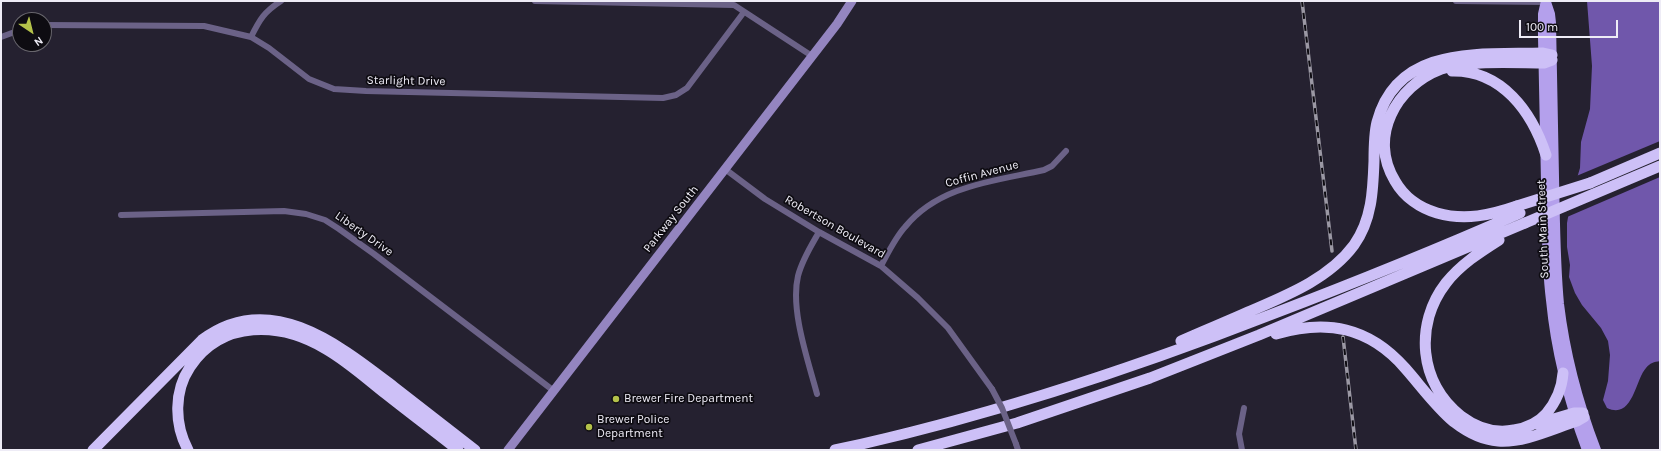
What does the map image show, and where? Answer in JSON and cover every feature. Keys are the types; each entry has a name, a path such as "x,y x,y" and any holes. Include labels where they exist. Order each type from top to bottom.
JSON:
{"highway":[{"path":"1096,378 1290,293 1318,277 1341,260 1358,238 1365,226 1369,212 1373,188 1375,134 1379,115 1392,91 1413,71 1432,61 1453,56 1548,58"},
{"path":"1521,214 1452,216 1438,214 1424,208 1410,199 1398,187 1390,172 1386,162 1384,145 1385,129 1398,102 1411,87 1422,78 1440,70 1454,66 1548,58"},
{"path":"1422,78 1443,72 1457,71 1479,75 1496,83 1514,97 1526,111 1535,127 1546,155"},
{"path":"918,450 995,429 1069,406 1216,353 1521,214 1660,153"},
{"path":"835,450 961,419 1096,378 1207,339 1309,300 1521,214 1660,166"},
{"path":"1521,214 1445,284 1434,302 1428,318 1425,345 1427,364 1433,381 1445,400 1457,413 1472,423 1488,430 1506,432 1579,416"},
{"path":"93,450 202,340 229,325 259,320 295,325 318,334 335,343 357,358 475,450"},
{"path":"1216,353 1298,329 1319,327 1340,328 1364,336 1387,350 1446,415 1477,436 1494,441 1511,441 1528,437 1579,416"},
{"path":"188,450 180,433 177,412 180,389 187,373 201,353 215,342 235,333 259,329 292,334 327,349 458,450"},
{"path":"1526,428 1538,421 1552,407 1559,392 1563,373"}],"main road":[{"name":"Parkway South","path":"508,450 676,230 726,169 837,24 852,1"},
{"name":"South Main Street","path":"1546,2 1551,18 1548,58 1546,155 1550,294 1555,332 1563,373 1579,416 1596,450"},
{"name":"South Main Street","path":"1548,58 1558,294 1566,347 1587,450"}],"street":[{"path":"251,37 257,24 268,10 281,1"},
{"path":"535,1 734,5 812,56"},
{"path":"1456,1 1546,2"},
{"name":"Starlight Drive","path":"52,25 204,26 251,37 269,48 309,79 334,89 662,98 676,95 687,88 744,12"},
{"path":"1,37 12,33"},
{"name":"Coffin Avenue","path":"880,266 905,227 919,212 932,202 949,193 964,188 1044,170 1052,166 1066,150"},
{"name":"Robertson Boulevard","path":"726,169 765,199 819,232 880,266 918,298 948,328 992,389 1008,419 1017,447"},
{"name":"Liberty Drive","path":"121,214 284,211 306,214 325,220 374,254 554,391"},
{"path":"817,394 799,323 796,299 797,281 803,262 819,232"},
{"path":"1242,450 1239,434 1244,408"}],"shaded area":[{"path":"1587,1 1660,1 1660,361 1652,363 1648,366 1642,374 1628,404 1623,408 1616,410 1607,408 1603,400 1608,381 1610,355 1608,341 1601,328 1582,305 1575,293 1569,277 1570,265 1567,247 1567,223 1572,195 1580,168 1581,142 1590,109 1592,66"}],"pier":[{"path":"1660,141 1660,177 1567,217 1574,177"}],"railway":[{"path":"1302,1 1332,251"},
{"path":"1343,337 1356,450"}],"place":[{"name":"Brewer Fire Department","path":"616,399"},
{"name":"Brewer Police Department","path":"589,427"}]}
